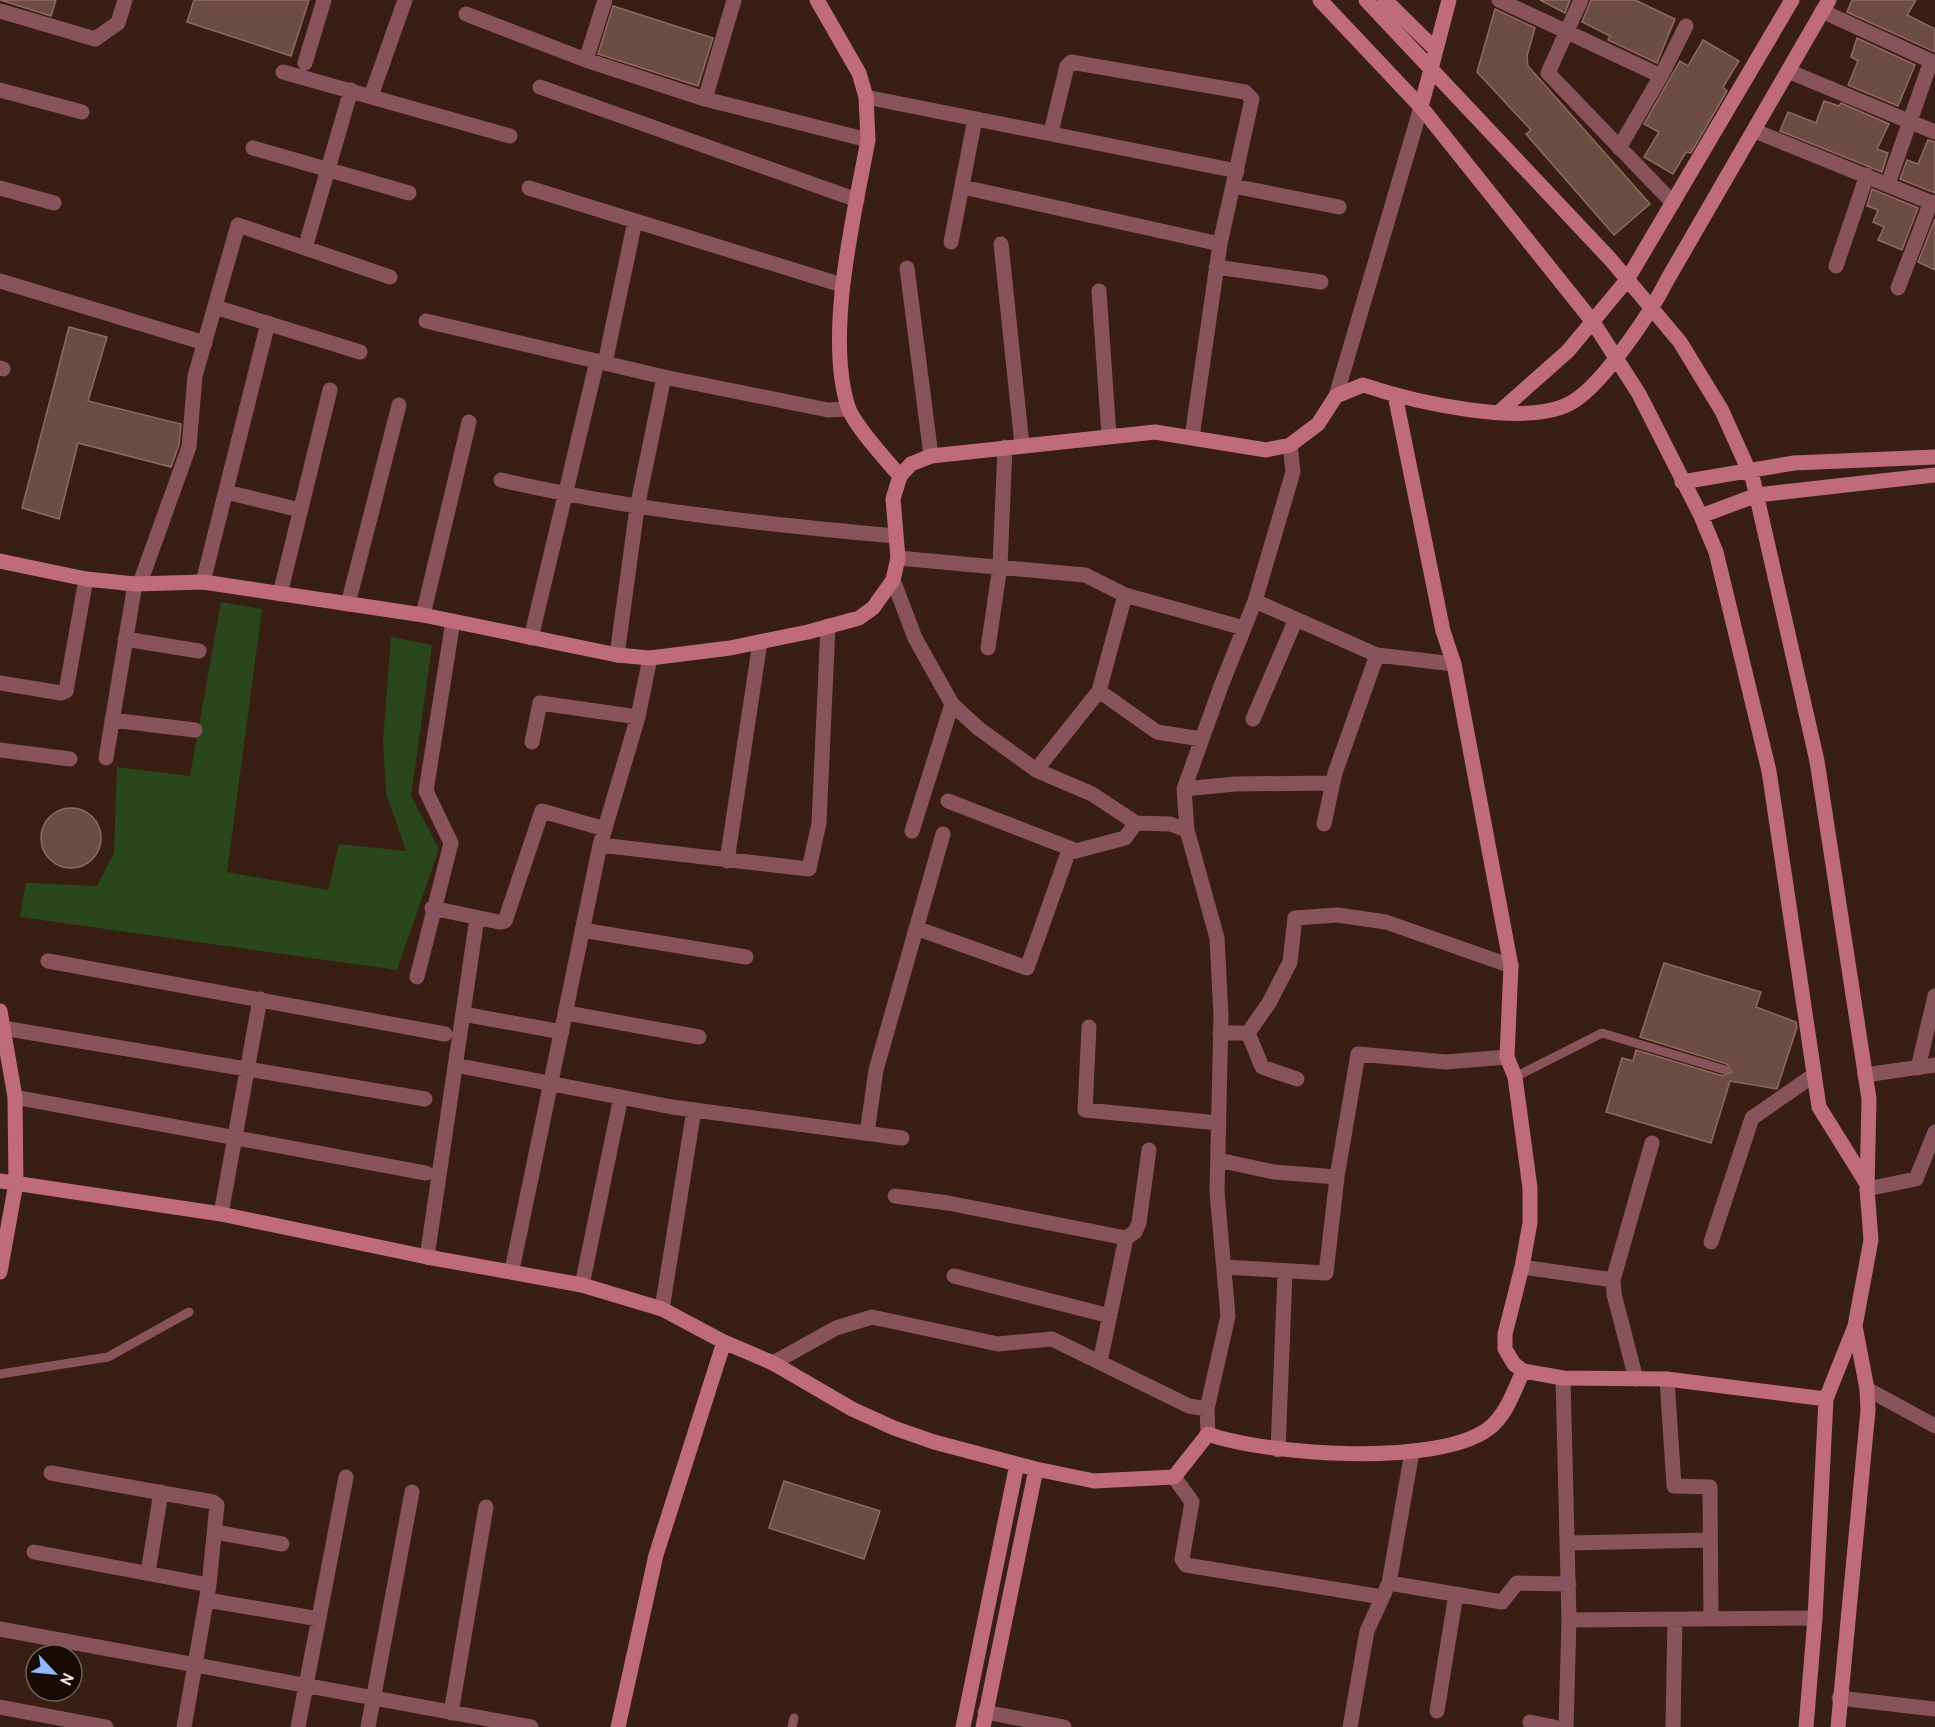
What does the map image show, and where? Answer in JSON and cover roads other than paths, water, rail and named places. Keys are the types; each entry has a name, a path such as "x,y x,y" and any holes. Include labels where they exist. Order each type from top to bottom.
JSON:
{"street":[{"path":"0,11 94,39 118,23 125,0"},
{"path":"305,63 324,0"},
{"path":"371,96 405,0"},
{"path":"586,60 605,0"},
{"path":"705,99 734,0"},
{"path":"1320,0 1421,107 1593,322 1639,394 1701,516 1716,552 1769,771 1819,1107 1867,1186"},
{"path":"1366,0 1431,66 1627,279 1680,342 1722,411 1749,469 1757,495 1817,760 1869,1098 1867,1186 1871,1240 1855,1326 1826,1399 1815,1618 1806,1727"},
{"path":"1385,0 1436,49"},
{"path":"0,561 86,579 137,584 203,582 423,615 617,655 650,658 760,642 859,618 873,608 893,580 898,558 893,499 900,476 911,464 931,456 1155,432 1266,450 1290,445 1318,424 1336,396 1421,107 1449,0"},
{"path":"1499,0 1661,76"},
{"path":"1581,0 1548,73 1673,203"},
{"path":"1498,413 1568,351 1627,279 1792,0"},
{"path":"820,1 860,73 866,97 868,140 842,285 841,362 849,409 900,476"},
{"path":"1336,396 1363,385 1395,395 1469,410 1498,413 1552,410 1573,402 1589,389 1653,309 1666,282 1826,6 1933,62 1888,184"},
{"path":"466,14 586,60 705,99 868,140"},
{"path":"1619,148 1661,76 1686,26"},
{"path":"1051,132 1067,66 1071,62 1245,92 1252,99 1220,244 1192,437"},
{"path":"1788,71 1935,132"},
{"path":"283,72 510,136"},
{"path":"540,87 857,200"},
{"path":"0,90 82,112"},
{"path":"305,248 351,90"},
{"path":"866,97 1051,132 1339,207"},
{"path":"951,242 975,119"},
{"path":"1755,131 1933,203 1898,288"},
{"path":"253,148 408,193"},
{"path":"1836,266 1867,175"},
{"path":"963,187 1220,244"},
{"path":"0,188 54,203"},
{"path":"529,188 842,285"},
{"path":"531,638 564,494 601,362 635,221"},
{"path":"106,758 125,639 137,584 189,447 195,376 238,225 390,277"},
{"path":"1001,244 1022,445"},
{"path":"1216,267 1321,282"},
{"path":"907,268 931,456"},
{"path":"0,282 205,343"},
{"path":"1099,291 1109,436"},
{"path":"215,307 360,352"},
{"path":"426,321 664,377 828,410 849,409"},
{"path":"203,582 268,324"},
{"path":"617,655 637,508 664,377"},
{"path":"280,594 330,390"},
{"path":"1395,395 1443,631 1454,664 1511,966 1507,1057 1515,1077 1530,1188 1530,1223 1522,1268 1505,1334 1505,1349 1514,1364 1523,1371 1563,1378 1667,1379 1826,1399"},
{"path":"348,604 399,405"},
{"path":"423,615 469,422"},
{"path":"0,1181 221,1214 427,1257 512,1270 582,1285 662,1309 724,1342 773,1363 852,1409 894,1428 934,1442 1036,1469 1094,1481 1174,1477 1208,1434 1207,1409 1228,1316 1218,1192 1220,1033 1217,938 1187,830 1184,789 1255,600 1293,472 1290,445"},
{"path":"988,648 1000,566 1005,447"},
{"path":"1683,482 1794,463 1868,462 1935,457"},
{"path":"1701,516 1757,495 1935,475"},
{"path":"501,480 637,508 753,523 895,536"},
{"path":"226,492 300,510"},
{"path":"898,558 1085,575 1125,595 1244,628"},
{"path":"0,683 61,693 66,691 86,579"},
{"path":"893,580 915,638 952,704 978,728 1036,770 1092,794 1136,823 1170,824 1187,830"},
{"path":"1036,770 1099,691 1125,595"},
{"path":"1255,600 1377,655 1454,664"},
{"path":"1253,719 1296,620"},
{"path":"417,976 432,908 451,843 426,791 453,621"},
{"path":"600,845 808,869 819,824 828,626"},
{"path":"125,639 199,651"},
{"path":"727,861 760,642"},
{"path":"1324,824 1333,783 1377,655"},
{"path":"512,1270 553,1082 600,845 638,717 650,658"},
{"path":"1099,691 1157,732 1201,739"},
{"path":"532,742 540,703 638,717"},
{"path":"912,831 952,704"},
{"path":"112,720 195,730"},
{"path":"0,750 70,759"},
{"path":"1184,789 1235,784 1333,783"},
{"path":"948,801 1077,851"},
{"path":"432,908 503,922 507,918 542,812 605,829"},
{"path":"916,928 1027,968 1068,853 1125,838 1136,823"},
{"path":"867,1132 876,1070 943,834"},
{"path":"1248,1033 1269,1003 1290,962 1295,918 1338,915 1386,922 1511,966"},
{"path":"427,1257 477,918"},
{"path":"582,930 746,957"},
{"path":"48,961 445,1034"},
{"path":"1918,1068 1935,996"},
{"path":"221,1214 260,999"},
{"path":"0,1011 15,1097 16,1183 0,1272"},
{"path":"567,1013 699,1037"},
{"path":"463,1014 562,1032"},
{"path":"1089,1027 1084,1110 1219,1123"},
{"path":"3,1028 425,1099"},
{"path":"1220,1033 1248,1033"},
{"path":"1248,1033 1262,1067 1297,1079"},
{"path":"1224,1267 1285,1273 1326,1274 1337,1177 1358,1054 1446,1062 1507,1057"},
{"path":"455,1065 694,1110 902,1138"},
{"path":"1865,1076 1935,1065"},
{"path":"1711,1242 1752,1118 1814,1075"},
{"path":"582,1285 621,1096"},
{"path":"15,1097 426,1173"},
{"path":"662,1309 694,1110"},
{"path":"1867,1186 1916,1179 1935,1132"},
{"path":"1636,1379 1614,1294 1613,1280 1652,1143"},
{"path":"1100,1362 1126,1238 1135,1232 1139,1222 1149,1150"},
{"path":"1218,1160 1274,1172 1337,1177"},
{"path":"895,1196 948,1203 1126,1238"},
{"path":"1522,1268 1613,1280"},
{"path":"1278,1450 1285,1273"},
{"path":"954,1276 1110,1316"},
{"path":"773,1363 836,1328 872,1317 998,1344 1052,1339 1189,1406 1207,1409"},
{"path":"1838,1727 1868,1410 1867,1389 1855,1326"},
{"path":"618,1727 656,1555 724,1342"},
{"path":"1208,1434 1229,1441 1278,1450 1412,1452 1462,1443 1488,1429 1504,1412 1523,1371"},
{"path":"1563,1378 1569,1584 1566,1727"},
{"path":"1667,1379 1674,1486 1710,1487 1712,1619"},
{"path":"1867,1389 1935,1426"},
{"path":"1350,1727 1367,1631 1386,1590 1412,1452"},
{"path":"963,1727 1017,1464"},
{"path":"1036,1469 984,1719 1064,1727"},
{"path":"51,1473 215,1503 218,1508 208,1592 184,1727"},
{"path":"298,1727 346,1477"},
{"path":"1174,1477 1192,1502 1182,1559 1186,1564 1386,1590 1456,1594 1502,1602 1517,1583 1569,1584"},
{"path":"148,1573 161,1492"},
{"path":"368,1727 412,1492"},
{"path":"451,1713 486,1507"},
{"path":"215,1532 282,1544"},
{"path":"1568,1543 1710,1540"},
{"path":"34,1552 148,1573 208,1592 319,1619"},
{"path":"1437,1710 1456,1594"},
{"path":"1569,1620 1815,1618"},
{"path":"1673,1727 1675,1619"},
{"path":"0,1629 531,1727"},
{"path":"1839,1698 1935,1709"},
{"path":"0,1707 106,1727"},
{"path":"1530,1722 1554,1727"}],"lane":[{"path":"1515,1077 1602,1034 1725,1070"},
{"path":"0,1374 108,1357 189,1312"}]}
